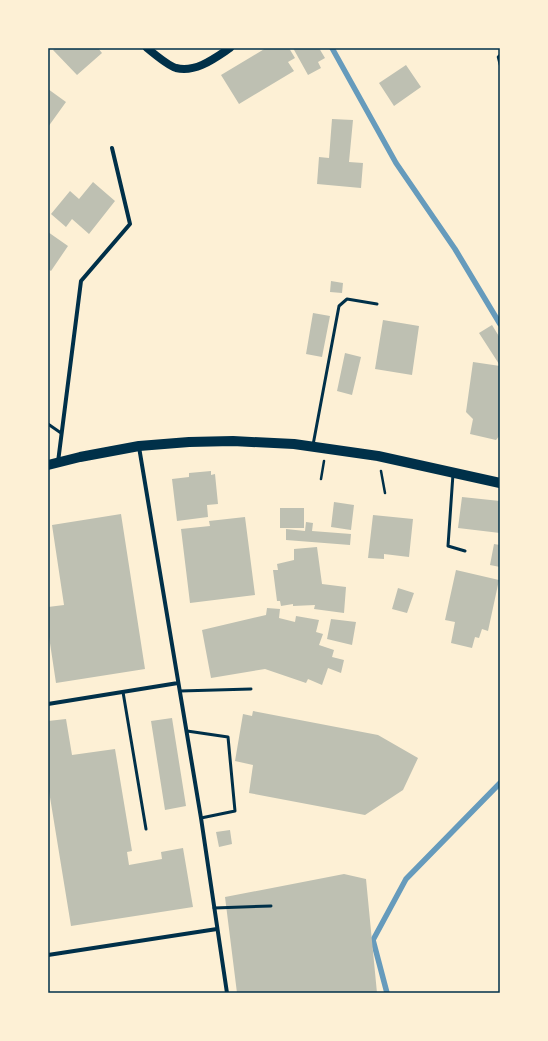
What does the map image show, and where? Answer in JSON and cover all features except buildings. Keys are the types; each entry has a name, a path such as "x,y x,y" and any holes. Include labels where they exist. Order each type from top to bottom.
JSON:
{"main road":[{"path":"147,48 175,68 195,68 230,48"},
{"path":"53,464 80,457 139,446 189,442 234,441 294,444 378,456 500,483"}],"street":[{"path":"53,464 61,433 81,281 130,224 112,148"},
{"path":"139,446 201,818 227,993"},
{"path":"48,704 178,683"},
{"path":"48,954 218,929"}],"lane":[{"path":"313,446 339,306 347,299 377,304"},
{"path":"48,424 61,433"},
{"path":"454,472 448,546 465,551"},
{"path":"180,692 251,689"},
{"path":"124,692 146,829"},
{"path":"187,731 228,737 235,811 201,818"},
{"path":"214,908 271,906"}],"path":[{"path":"500,55 498,57 500,65"},
{"path":"378,456 385,493"}],"waterway":[{"path":"332,48 396,163 455,249 500,324"},
{"path":"387,993 373,940 406,879 500,783"}]}
